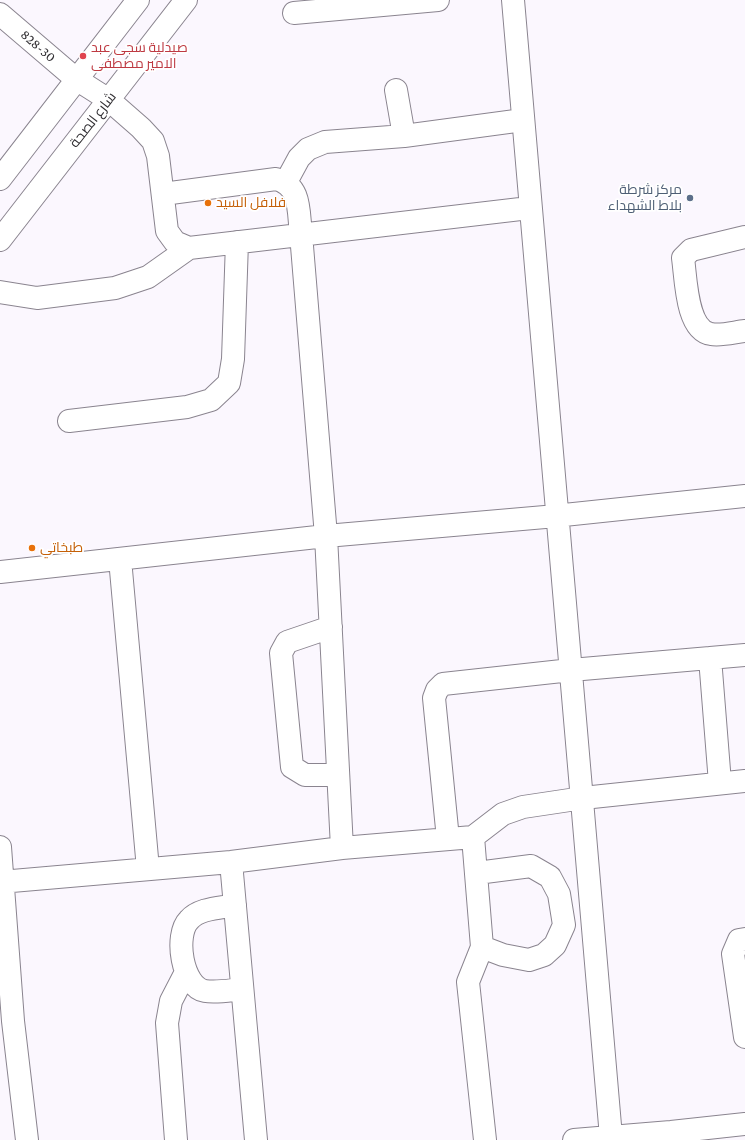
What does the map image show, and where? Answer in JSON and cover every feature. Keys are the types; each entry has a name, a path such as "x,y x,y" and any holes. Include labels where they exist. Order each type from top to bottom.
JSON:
{"street":[{"path":"0,179 138,0"},
{"name":"شارع الصحة","path":"0,240 186,0"},
{"path":"294,13 438,0"},
{"path":"513,0 529,208 583,798 611,1137"},
{"name":"828-30","path":"0,14 76,79 109,100 141,128 153,141 158,156 167,231 175,242 189,248"},
{"path":"396,90 404,136"},
{"path":"286,182 299,158 308,149 325,142 404,136 523,120"},
{"path":"163,194 276,179 286,182 295,192 301,234 326,536 342,848"},
{"path":"0,292 36,298 115,288 148,277 189,248 529,208"},
{"path":"745,237 691,250 683,258 690,312 699,328 711,334 745,331"},
{"path":"70,421 187,407 211,400 229,383 233,359 237,242"},
{"path":"0,572 326,536 557,516 745,496"},
{"path":"120,559 148,869"},
{"path":"331,627 287,642 280,653 292,767 305,775 338,775"},
{"path":"448,839 434,698 437,690 443,684 571,670 745,655"},
{"path":"710,658 720,783"},
{"path":"1,882 231,862 342,848 474,837 499,817 513,810 583,798 745,781"},
{"path":"474,837 482,947 468,982 485,1140"},
{"path":"0,846 6,1022 27,1140"},
{"path":"231,862 256,1140"},
{"path":"477,873 531,866 550,877 559,894 564,925 555,945 544,955 529,960 503,955 482,947"},
{"path":"235,905 199,913 189,920 184,928 180,941 186,972 193,984 205,991 242,989"},
{"path":"745,939 739,940 733,954 745,1037"},
{"path":"176,1140 167,1023 171,1001 186,972"},
{"path":"574,1140 611,1137 674,1136 745,1124"}],"place":[{"name":"صيدلية سجى عبد الامير مصطفى","path":"83,56"},
{"name":"مركز شرطة بلاط الشهداء","path":"690,198"},
{"name":"فلافل السيد","path":"208,203"},
{"name":"طبخاتي","path":"32,548"}]}
